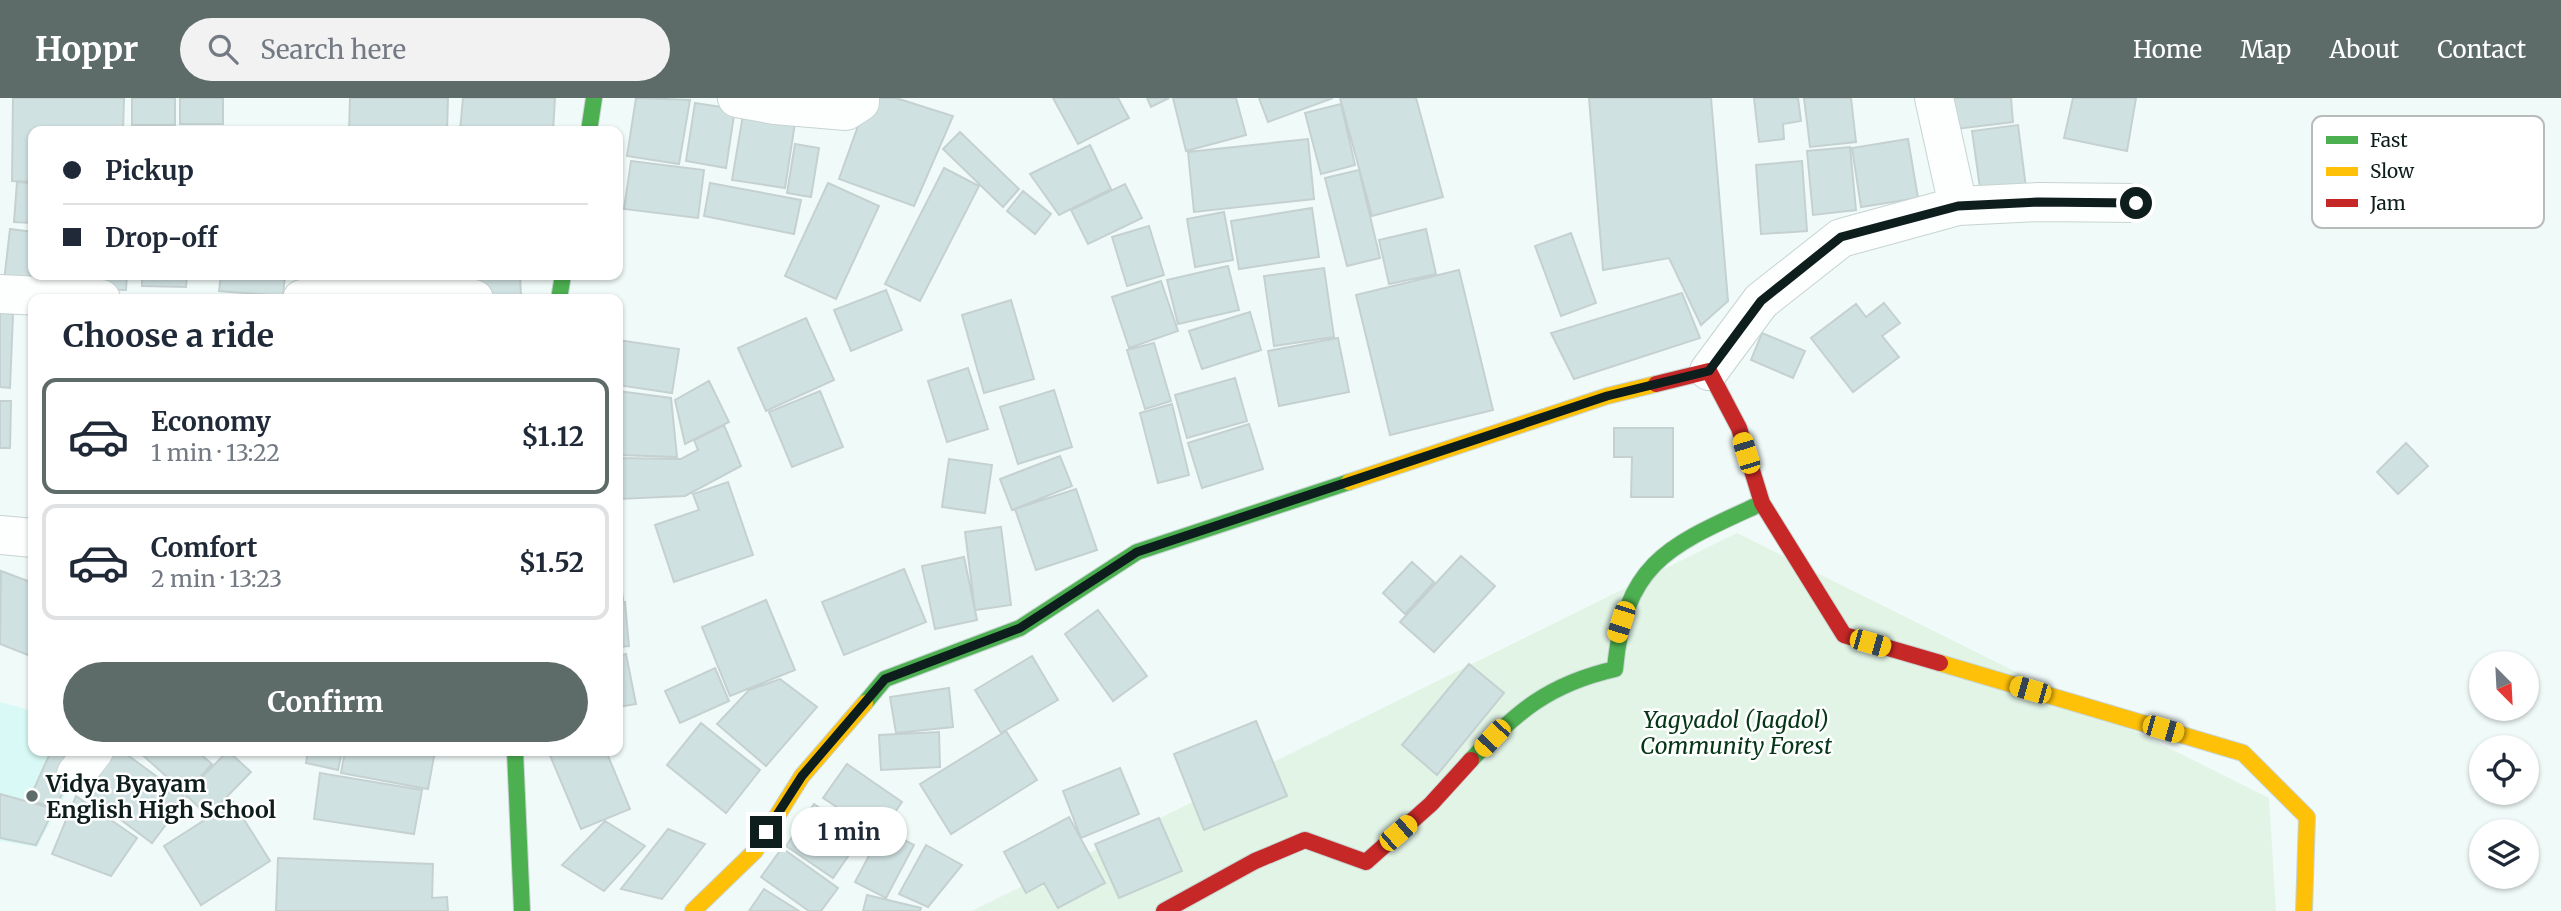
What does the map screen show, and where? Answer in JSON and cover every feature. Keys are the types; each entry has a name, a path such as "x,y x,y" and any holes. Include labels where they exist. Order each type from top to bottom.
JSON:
{"street":[{"path":"590,126 594,98"},
{"path":"737,98 775,105 846,111 860,102 860,98"},
{"path":"1934,98 1958,206"},
{"path":"692,911 755,851 802,776 885,679 1020,628 1137,552 1607,396 1709,371 1761,301 1841,237 1958,206 2038,202 2136,203"},
{"path":"0,294 28,295"},
{"path":"1709,371 1739,428 1762,503 1844,635 2243,753 2307,817 2304,911"},
{"path":"1164,911 1255,861 1305,840 1366,862 1431,804 1492,738 1534,700 1584,677 1615,669 1615,640 1632,586 1678,542 1762,503"},
{"path":"0,535 28,538"},
{"path":"515,756 522,911"}],"shaded area":[{"name":"Vidya Byayam English High School","path":"0,702 28,710 28,756 86,756 37,847 0,841"}],"green space":[{"name":"Yagyadol (Jagdol) Community Forest","path":"1737,533 2269,798 2276,911 972,911"}],"building":[{"path":"13,98 124,98 123,126 28,126 28,182 12,181"},
{"path":"132,98 175,98 175,125 132,125"},
{"path":"180,98 223,98 223,124 180,124"},
{"path":"350,98 448,98 447,126 349,126"},
{"path":"463,98 555,98 553,126 460,126"},
{"path":"636,98 690,100 679,164 627,156"},
{"path":"868,98 896,98 953,116 914,206 839,179"},
{"path":"1053,98 1118,98 1129,118 1078,144"},
{"path":"1147,98 1169,98 1151,107"},
{"path":"1173,98 1236,98 1246,135 1186,151"},
{"path":"1259,98 1333,98 1268,122"},
{"path":"1340,98 1416,98 1443,197 1372,216"},
{"path":"1589,98 1711,98 1728,301 1701,325 1669,258 1603,270"},
{"path":"1754,98 1798,98 1801,121 1783,124 1784,139 1759,142"},
{"path":"1804,98 1851,98 1856,142 1810,147"},
{"path":"1953,98 2011,98 2013,122 1956,129"},
{"path":"2073,98 2136,98 2127,151 2064,138"},
{"path":"695,103 735,109 726,168 686,161"},
{"path":"1341,104 1355,165 1321,174 1305,113"},
{"path":"743,115 795,123 785,188 732,180"},
{"path":"2018,125 2026,188 1981,195 1972,131"},
{"path":"960,132 1019,189 1003,207 943,149"},
{"path":"1308,139 1314,199 1194,212 1188,152"},
{"path":"1908,139 1918,198 1861,207 1852,148"},
{"path":"795,144 819,148 811,197 787,193"},
{"path":"1090,145 1111,189 1059,215 1030,174"},
{"path":"1850,147 1856,210 1813,215 1807,151"},
{"path":"631,161 704,170 698,218 624,209"},
{"path":"1802,161 1807,231 1761,234 1756,165"},
{"path":"944,168 979,186 920,301 885,284"},
{"path":"1359,170 1380,258 1347,266 1325,178"},
{"path":"17,182 28,183 28,223 14,222"},
{"path":"710,183 801,200 794,234 704,216"},
{"path":"828,183 879,206 836,299 785,276"},
{"path":"1125,184 1142,218 1088,244 1071,210"},
{"path":"1023,191 1051,214 1035,234 1007,211"},
{"path":"1312,208 1319,257 1239,269 1231,221"},
{"path":"1224,212 1233,260 1195,267 1187,219"},
{"path":"1149,226 1164,275 1127,286 1112,237"},
{"path":"10,229 28,231 28,280 73,280 72,290 4,281"},
{"path":"1426,229 1436,274 1389,284 1379,240"},
{"path":"1571,233 1596,303 1561,316 1535,246"},
{"path":"1228,266 1239,310 1178,324 1167,280"},
{"path":"1324,268 1334,337 1274,346 1264,276"},
{"path":"1459,270 1493,410 1390,435 1356,295"},
{"path":"83,280 127,280 126,290 82,289"},
{"path":"142,280 187,280 186,287 142,286"},
{"path":"220,280 285,280 283,294 219,291"},
{"path":"325,280 398,280 397,292 325,291"},
{"path":"405,280 449,280 449,294 405,294"},
{"path":"451,280 520,280 521,294 452,294"},
{"path":"1161,281 1178,331 1129,348 1112,297"},
{"path":"886,290 902,330 851,351 834,310"},
{"path":"1682,293 1700,338 1574,379 1551,333"},
{"path":"1011,300 1034,379 984,393 962,315"},
{"path":"1884,303 1900,323 1882,336 1899,357 1853,392 1811,338 1856,304 1866,317"},
{"path":"1250,312 1261,350 1202,369 1189,331"},
{"path":"0,313 13,314 10,388 0,387"},
{"path":"806,318 834,380 766,411 738,348"},
{"path":"1762,333 1805,351 1793,378 1751,360"},
{"path":"1338,338 1349,392 1279,406 1268,351"},
{"path":"623,341 679,349 672,393 623,386"},
{"path":"1154,343 1171,401 1145,409 1127,350"},
{"path":"968,368 988,429 947,442 928,381"},
{"path":"1235,378 1247,421 1187,438 1175,395"},
{"path":"709,381 729,422 685,444 675,400"},
{"path":"1054,390 1072,447 1018,464 1000,407"},
{"path":"820,391 843,447 792,467 769,412"},
{"path":"623,392 671,398 677,457 623,455"},
{"path":"0,401 11,401 10,448 0,448"},
{"path":"1172,404 1189,475 1158,483 1140,413"},
{"path":"1249,424 1263,469 1202,488 1188,443"},
{"path":"724,425 741,466 685,496 623,499 623,458 681,459 698,450 694,440"},
{"path":"1614,428 1673,428 1673,497 1631,497 1632,457 1614,457"},
{"path":"2406,443 2428,466 2398,494 2377,472"},
{"path":"1060,456 1072,486 1012,510 1000,479"},
{"path":"949,459 992,465 985,513 942,507"},
{"path":"728,482 753,555 674,582 655,525 699,510 693,494"},
{"path":"1076,489 1097,550 1036,570 1015,509"},
{"path":"1001,527 1011,605 975,610 965,532"},
{"path":"1461,556 1495,586 1434,652 1400,622"},
{"path":"964,557 977,620 935,629 922,566"},
{"path":"1412,562 1434,582 1405,614 1383,593"},
{"path":"904,569 926,622 844,655 822,602"},
{"path":"1,571 28,581 28,655 0,644"},
{"path":"766,600 795,670 730,696 702,627"},
{"path":"623,602 629,646 623,647"},
{"path":"1098,610 1147,676 1113,701 1065,634"},
{"path":"626,654 636,704 623,706 623,655"},
{"path":"1032,656 1058,700 1001,733 975,690"},
{"path":"1469,664 1504,693 1437,775 1402,745"},
{"path":"715,668 729,701 680,723 665,691"},
{"path":"780,679 817,707 766,766 717,724 749,690"},
{"path":"949,688 953,727 896,733 890,697"},
{"path":"1256,721 1287,796 1204,830 1174,754"},
{"path":"701,723 760,770 726,813 667,765"},
{"path":"1006,731 1037,780 951,834 920,784"},
{"path":"939,732 940,767 881,770 879,735"},
{"path":"49,756 81,756 55,808 29,800"},
{"path":"107,756 129,756 186,798 152,843 81,790"},
{"path":"144,756 203,756 212,764 185,793"},
{"path":"223,756 233,756 251,772 208,816 185,794"},
{"path":"307,756 341,756 338,770 306,763"},
{"path":"344,756 434,756 428,789 341,773"},
{"path":"550,756 608,756 630,809 581,829"},
{"path":"847,764 902,802 879,835 823,798"},
{"path":"1120,768 1139,814 1081,838 1063,791"},
{"path":"320,773 422,790 414,834 314,819"},
{"path":"0,794 54,809 36,845 0,838"},
{"path":"76,796 137,838 111,876 52,854"},
{"path":"233,802 270,861 201,905 164,846"},
{"path":"814,804 862,836 833,878 786,846"},
{"path":"1069,817 1105,883 1058,908 1044,883 1026,893 1004,852"},
{"path":"1159,818 1182,871 1119,898 1095,844"},
{"path":"605,821 645,846 604,891 562,865"},
{"path":"668,829 705,844 662,899 621,889"},
{"path":"883,829 914,845 886,898 855,882"},
{"path":"926,845 962,865 928,907 899,894"},
{"path":"782,848 838,888 821,911 809,911 761,877"},
{"path":"278,858 433,864 432,898 447,897 448,911 276,911"},
{"path":"764,889 799,911 749,911"},
{"path":"867,895 921,908 920,911 863,911"}],"traffic: fast":[{"path":"590,126 594,98"},
{"path":"560,294 562,280"},
{"path":"865,703 885,679 1020,628 1137,552 1349,482"},
{"path":"1471,760 1503,728 1535,702 1571,683 1615,669 1620,632 1629,603 1642,580 1658,561 1702,531 1762,503"},
{"path":"515,756 522,911"}],"traffic: slow":[{"path":"1349,482 1607,396 1656,384"},
{"path":"1940,663 2243,753 2307,817 2304,911"},
{"path":"693,911 755,851 802,776 865,703"}],"traffic: jam":[{"path":"1656,384 1709,371 1739,428 1762,503 1844,635 1940,663"},
{"path":"1164,911 1255,861 1305,840 1366,862 1431,804 1471,760"}],"place":[{"name":"Vidya Byayam English High School","path":"32,796"}],"route":[{"path":"766,832 802,776 885,679 1020,628 1137,552 1607,396 1709,371 1761,301 1841,237 1958,206 2038,202 2136,203"}]}
